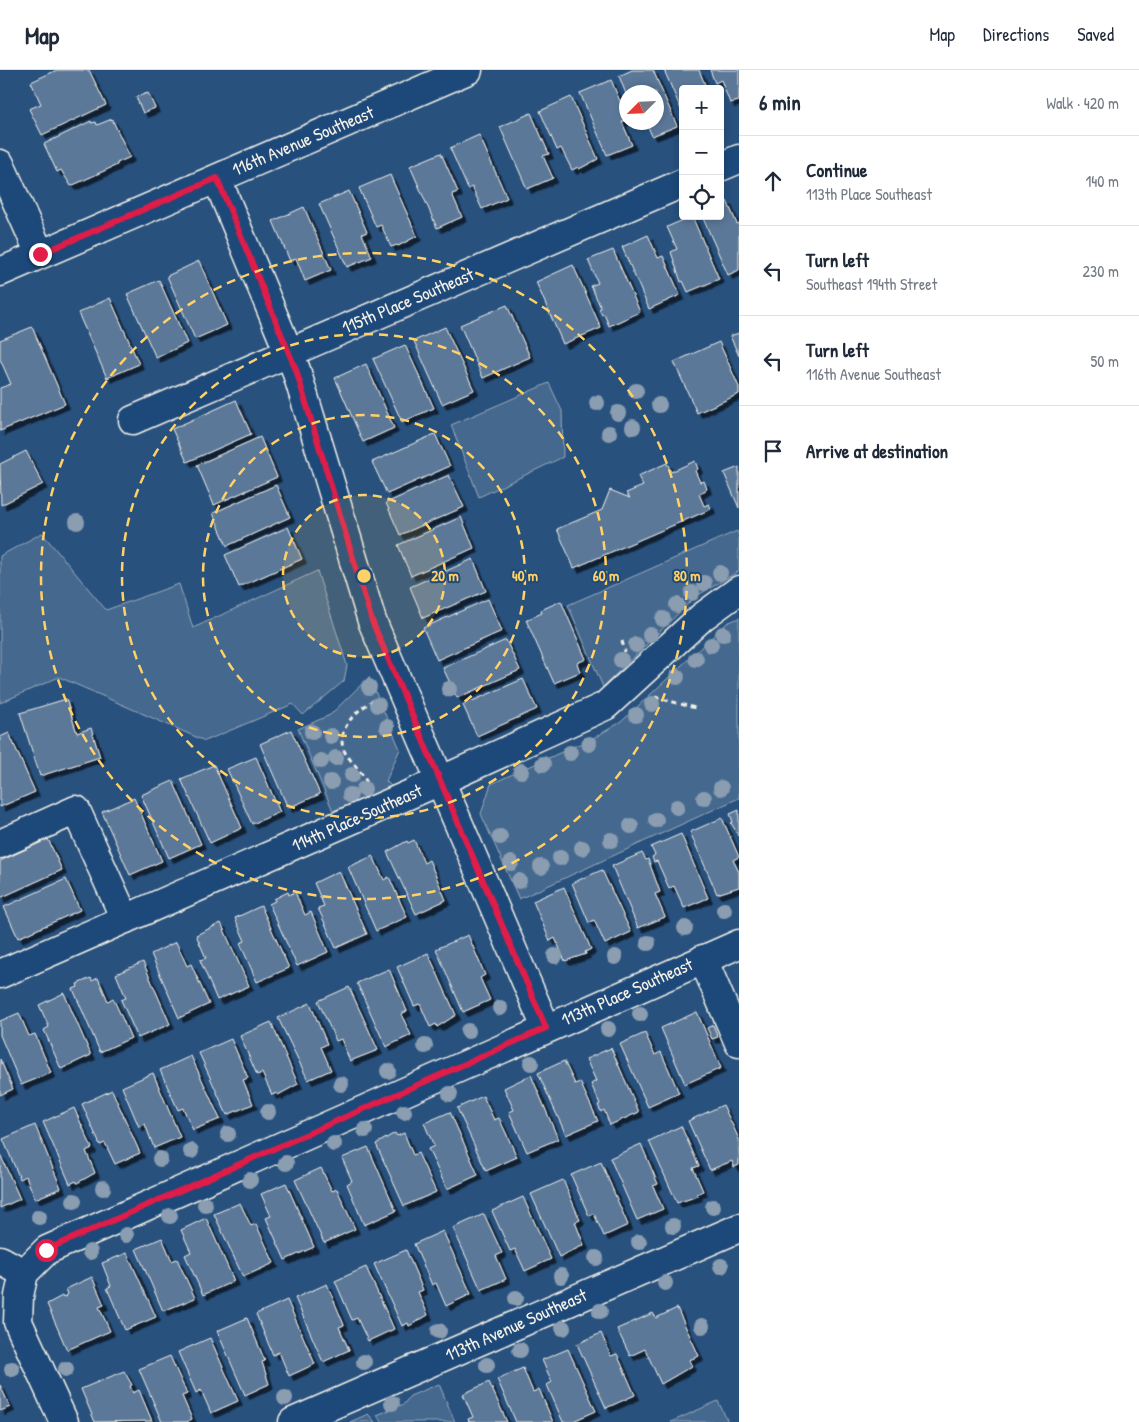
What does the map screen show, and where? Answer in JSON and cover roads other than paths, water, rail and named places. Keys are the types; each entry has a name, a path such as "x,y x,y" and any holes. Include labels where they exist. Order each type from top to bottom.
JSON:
{"street":[{"name":"116th Avenue Southeast","path":"0,272 468,70"},
{"path":"724,165 739,159"},
{"path":"0,164 40,254"},
{"path":"217,178 296,370 372,621 546,1028"},
{"name":"115th Place Southeast","path":"133,420 679,185"},
{"name":"114th Place Southeast","path":"0,974 378,809 605,706 702,616 739,590"},
{"path":"0,844 76,810 124,920"},
{"name":"113th Place Southeast","path":"22,1284 46,1250 739,944"},
{"path":"703,959 739,1043"},
{"name":"113th Avenue Southeast","path":"293,1422 739,1228"},
{"path":"0,1260 22,1284 18,1322 64,1422"}]}
